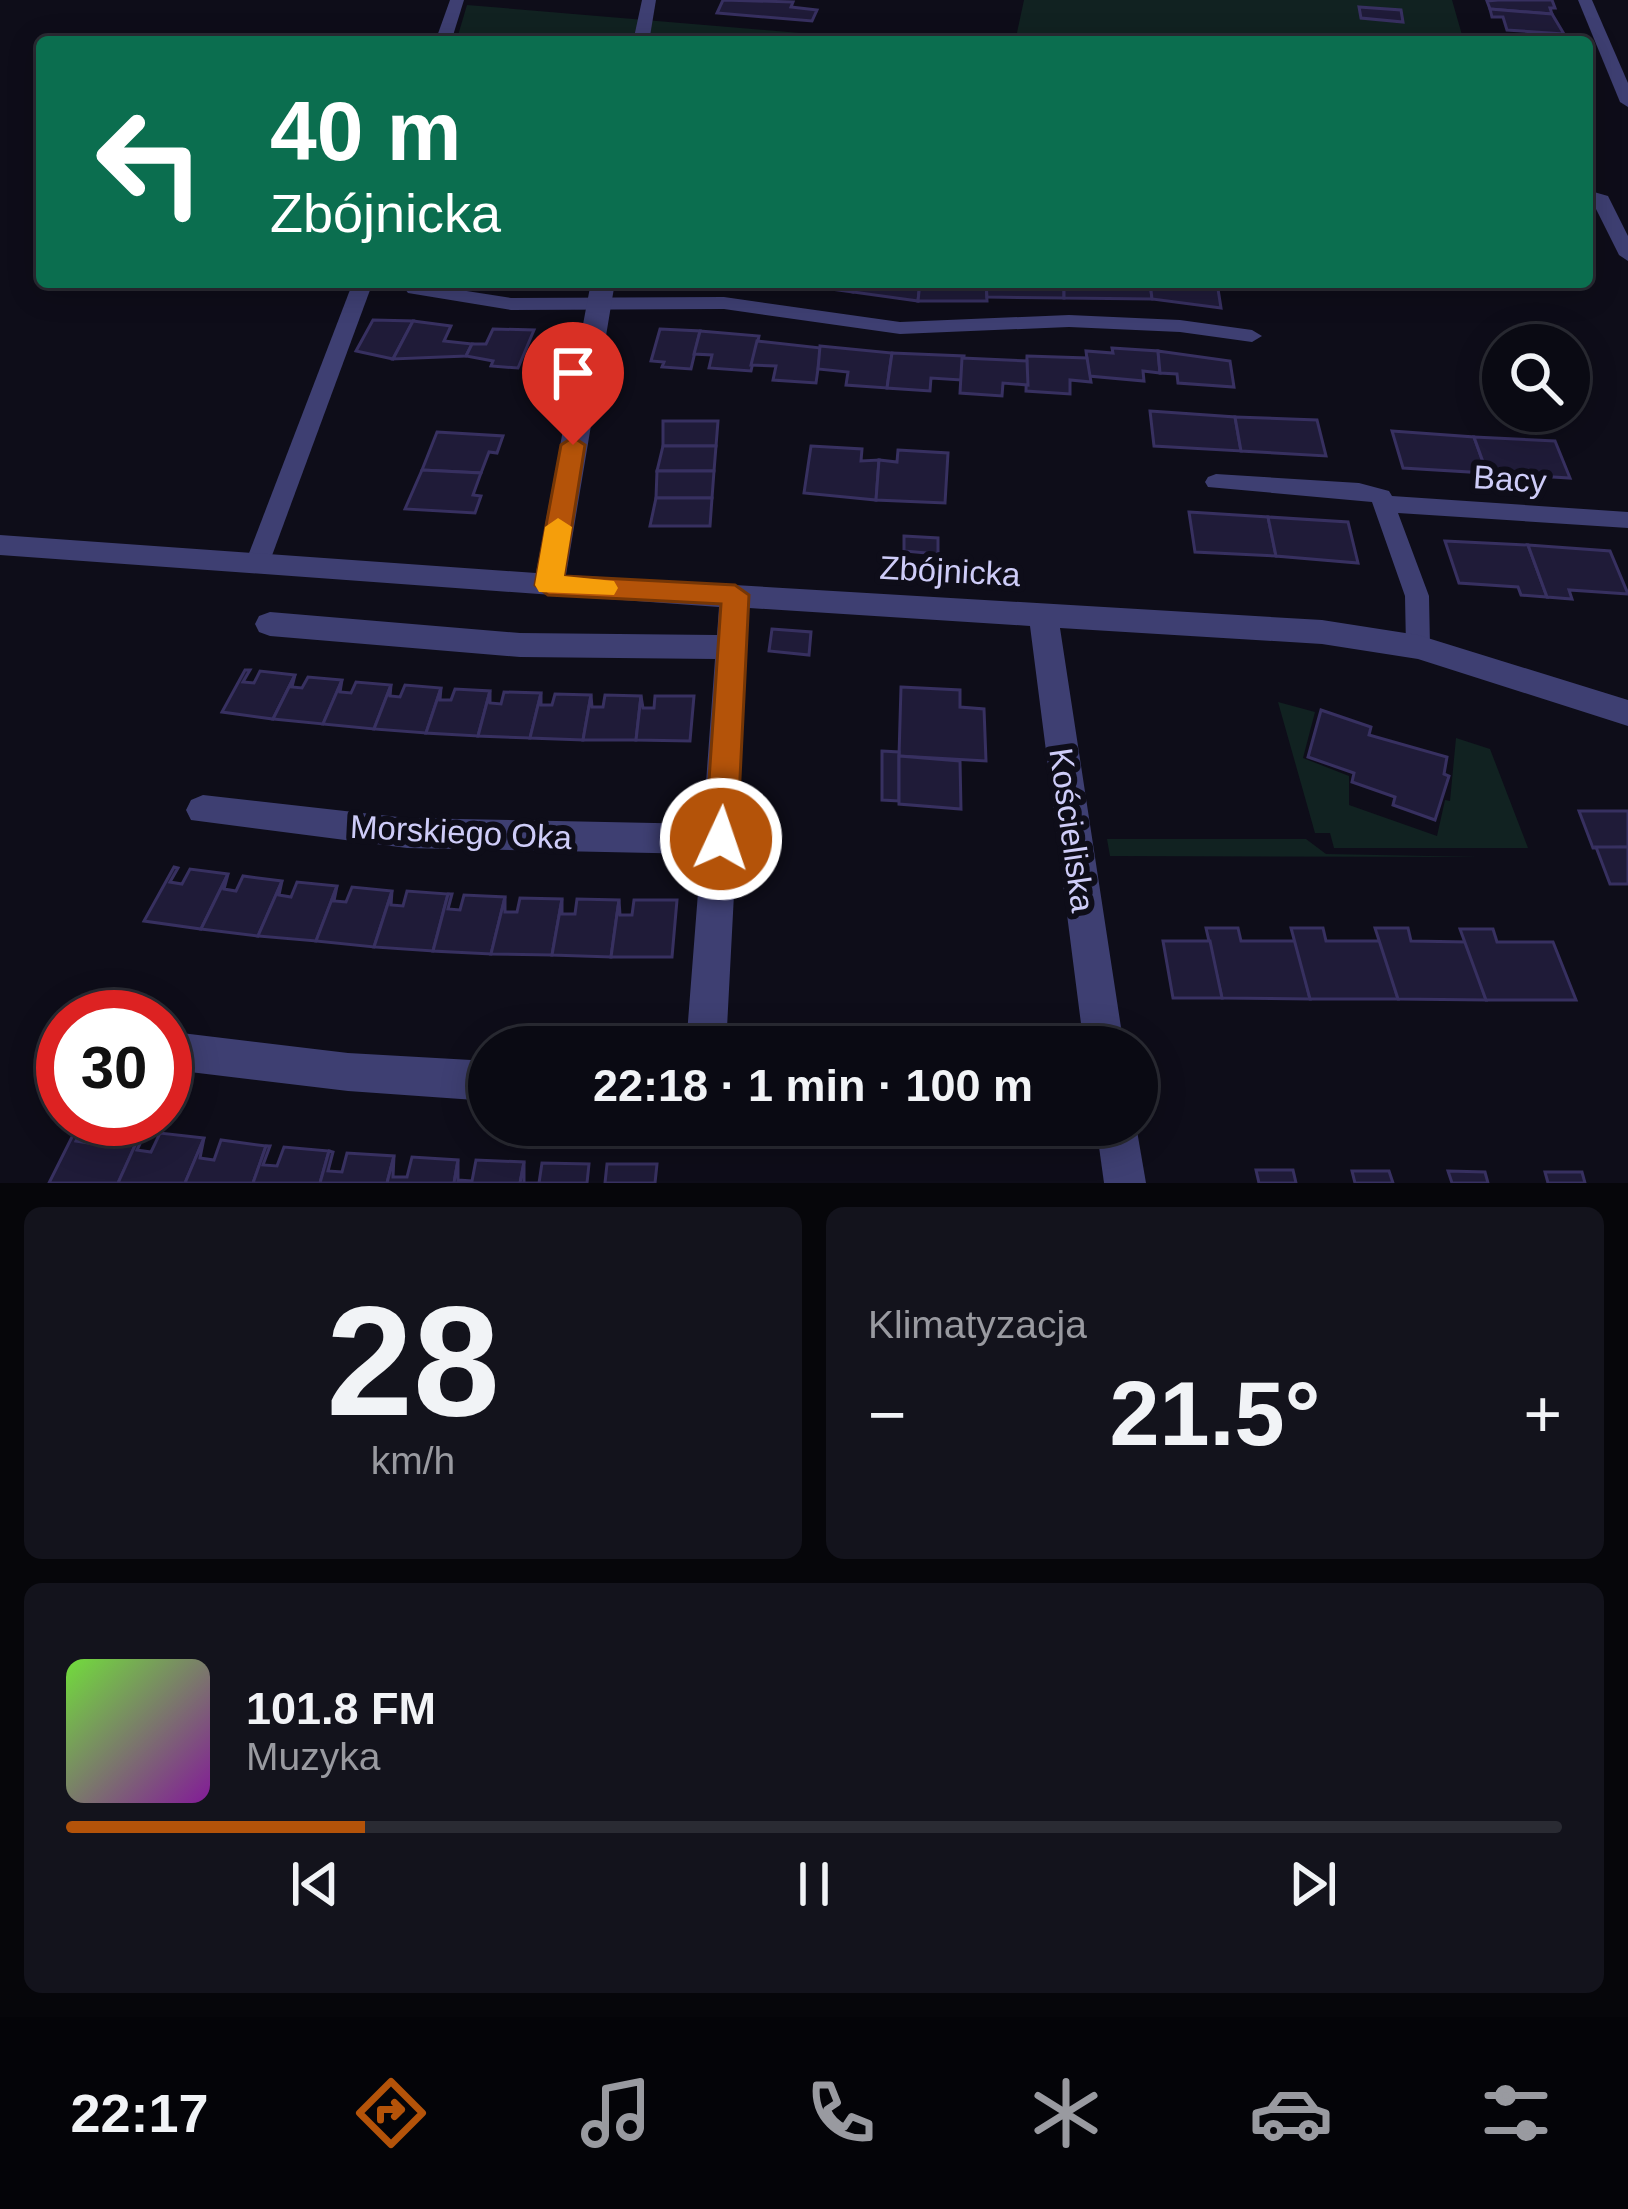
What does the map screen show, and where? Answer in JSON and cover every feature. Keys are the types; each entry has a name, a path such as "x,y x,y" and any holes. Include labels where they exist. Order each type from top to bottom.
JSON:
{"street":[{"path":"548,585 601,294"},
{"name":"Zbójnicka","path":"0,545 548,585 1277,627 1418,647 1628,713"},
{"path":"708,1026 735,595"},
{"name":"Kościeliska","path":"1045,612 1045,644 1101,1026"},
{"path":"270,624 520,645 731,647"},
{"name":"Morskiego Oka","path":"202,810 406,833 721,839"},
{"path":"192,1053 348,1072 468,1080"},
{"path":"1119,1146 1125,1183"}],"lane":[{"path":"445,36 458,0"},
{"path":"642,36 649,0"},
{"path":"1585,0 1628,102"},
{"path":"1593,196 1599,196 1628,255"},
{"path":"258,561 360,288"},
{"path":"415,289 479,302 601,294 724,303 900,328 1069,321 1180,326 1252,336"},
{"name":"Bacy","path":"1216,482 1359,491 1381,496 1387,504 1628,520"},
{"path":"1387,504 1417,596 1418,647"}],"shaded area":[{"path":"1024,0 1452,0 1462,36 1016,36"},
{"path":"467,5 835,36 458,36"},
{"path":"1278,702 1315,712 1303,758 1349,776 1349,805 1437,836 1445,800 1450,801 1456,738 1490,749 1528,848 1334,848 1330,833 1315,833"},
{"path":"1107,839 1306,839 1326,854 1481,857 1110,856"}],"building":[{"path":"723,0 793,2 791,7 817,10 812,21 717,13"},
{"path":"1552,0 1552,14 1490,9 1487,1"},
{"path":"1359,7 1401,10 1403,22 1361,18"},
{"path":"1490,9 1552,14 1564,34 1507,30 1503,17 1492,17"},
{"path":"853,288 919,288 918,301 853,292"},
{"path":"919,288 986,288 987,301 918,301"},
{"path":"986,288 1064,288 1064,298 987,297"},
{"path":"1064,288 1151,288 1152,299 1064,298"},
{"path":"1151,288 1218,289 1221,308 1152,299"},
{"path":"373,320 413,321 393,359 356,351"},
{"path":"413,321 451,326 444,341 472,344 466,356 393,359"},
{"path":"493,329 534,330 518,368 491,366 493,361 466,356 472,344 486,344"},
{"path":"660,329 700,331 691,369 662,367 664,362 651,361"},
{"path":"700,331 759,336 751,371 709,368 712,355 694,354"},
{"path":"757,341 821,348 816,383 773,380 776,366 751,365"},
{"path":"820,346 892,353 887,388 846,385 848,372 818,369"},
{"path":"1112,348 1158,351 1160,373 1143,371 1144,381 1089,376 1086,351 1113,353"},
{"path":"1158,351 1230,361 1234,387 1178,383 1177,374 1160,373"},
{"path":"892,353 964,356 961,380 931,378 930,391 887,388"},
{"path":"1027,356 1087,358 1091,382 1070,380 1070,394 1026,391"},
{"path":"962,358 1027,361 1028,385 1003,383 1002,396 960,393"},
{"path":"1150,411 1235,417 1241,451 1154,446"},
{"path":"1235,417 1317,420 1326,456 1241,451"},
{"path":"663,421 718,421 716,446 663,446"},
{"path":"1392,431 1474,437 1487,473 1403,468"},
{"path":"437,432 503,436 497,453 489,452 481,473 422,470"},
{"path":"1474,437 1555,441 1570,478 1487,473"},
{"path":"663,446 716,446 714,471 657,471"},
{"path":"811,446 862,449 861,461 879,460 876,500 804,493"},
{"path":"898,450 948,453 945,503 876,500 879,460 897,462"},
{"path":"422,470 481,473 473,495 481,496 475,513 405,509"},
{"path":"657,471 714,471 712,498 656,498"},
{"path":"656,498 712,498 710,526 650,526"},
{"path":"1189,512 1268,517 1276,556 1195,552"},
{"path":"1268,517 1348,522 1358,563 1276,556"},
{"path":"904,536 938,538 938,554 904,551"},
{"path":"1445,541 1528,545 1547,597 1521,595 1518,587 1459,583"},
{"path":"1528,545 1610,551 1628,594 1569,590 1572,599 1547,597"},
{"path":"772,629 811,632 809,655 769,651"},
{"path":"245,670 250,670 243,682 254,683 260,671 295,675 273,719 222,712"},
{"path":"295,675 292,687 302,688 308,677 342,680 323,724 273,719"},
{"path":"342,680 340,692 351,693 356,682 391,685 374,729 323,724"},
{"path":"391,685 390,696 400,697 405,685 441,688 426,733 374,729"},
{"path":"901,687 960,690 960,707 984,709 986,761 899,756"},
{"path":"441,688 440,700 451,700 455,689 490,691 478,736 426,733"},
{"path":"490,691 490,703 501,704 504,692 541,693 530,738 478,736"},
{"path":"541,693 541,705 552,705 555,694 591,695 583,740 530,738"},
{"path":"591,695 592,707 603,707 605,695 641,696 636,740 583,740"},
{"path":"641,696 643,708 654,708 655,696 694,696 690,741 636,740"},
{"path":"1321,710 1371,727 1369,735 1447,757 1444,774 1449,776 1435,820 1393,805 1395,797 1352,782 1354,773 1308,757"},
{"path":"882,751 899,752 899,801 882,800"},
{"path":"899,756 960,761 961,809 899,804"},
{"path":"1579,811 1628,811 1628,847 1593,848"},
{"path":"1596,847 1628,847 1628,884 1610,884"},
{"path":"174,867 178,868 170,882 182,884 190,869 228,874 201,929 144,921"},
{"path":"228,874 224,889 236,891 243,876 282,881 258,936 201,929"},
{"path":"282,881 279,895 291,897 297,882 337,886 316,941 258,936"},
{"path":"337,886 334,901 346,902 352,887 392,891 374,947 316,941"},
{"path":"392,891 391,905 403,906 407,891 448,894 433,951 374,947"},
{"path":"448,894 452,894 448,909 460,910 464,895 505,897 491,954 433,951"},
{"path":"505,897 505,912 517,912 520,898 562,899 552,955 491,954"},
{"path":"562,899 562,914 575,914 577,899 619,900 611,957 552,955"},
{"path":"619,900 620,915 632,915 634,900 677,900 672,957 611,957"},
{"path":"1206,928 1238,928 1241,941 1296,941 1310,999 1222,998"},
{"path":"1291,928 1323,928 1326,941 1381,941 1398,999 1310,999"},
{"path":"1375,928 1408,928 1411,941 1467,942 1486,1000 1398,999"},
{"path":"1460,929 1493,929 1497,942 1553,942 1576,1000 1486,1000"},
{"path":"1163,941 1210,941 1222,998 1173,998"},
{"path":"192,1137 204,1138 185,1183 118,1183 135,1146 151,1152 154,1146 192,1146"},
{"path":"204,1138 200,1158 214,1160 221,1140 266,1146 253,1183 185,1183"},
{"path":"68,1146 135,1146 118,1183 49,1183"},
{"path":"266,1146 270,1146 263,1165 277,1166 284,1147 329,1151 320,1183 253,1183"},
{"path":"329,1151 333,1152 328,1171 342,1172 347,1153 394,1156 387,1183 320,1183"},
{"path":"394,1156 393,1177 407,1177 412,1157 458,1160 454,1183 387,1183"},
{"path":"458,1160 458,1180 472,1181 476,1160 524,1162 520,1183 454,1183"},
{"path":"542,1163 589,1164 587,1183 539,1183"},
{"path":"607,1164 657,1164 655,1183 605,1183"},
{"path":"1256,1170 1293,1170 1296,1183 1259,1183"},
{"path":"1352,1171 1389,1171 1393,1183 1355,1183"},
{"path":"1448,1171 1485,1172 1488,1183 1452,1183"},
{"path":"1545,1172 1582,1172 1585,1183 1548,1183"}],"slow traffic":[{"path":"558,527 548,585 604,588"}],"route":[{"path":"573,445 548,585 735,595 721,839"}]}
